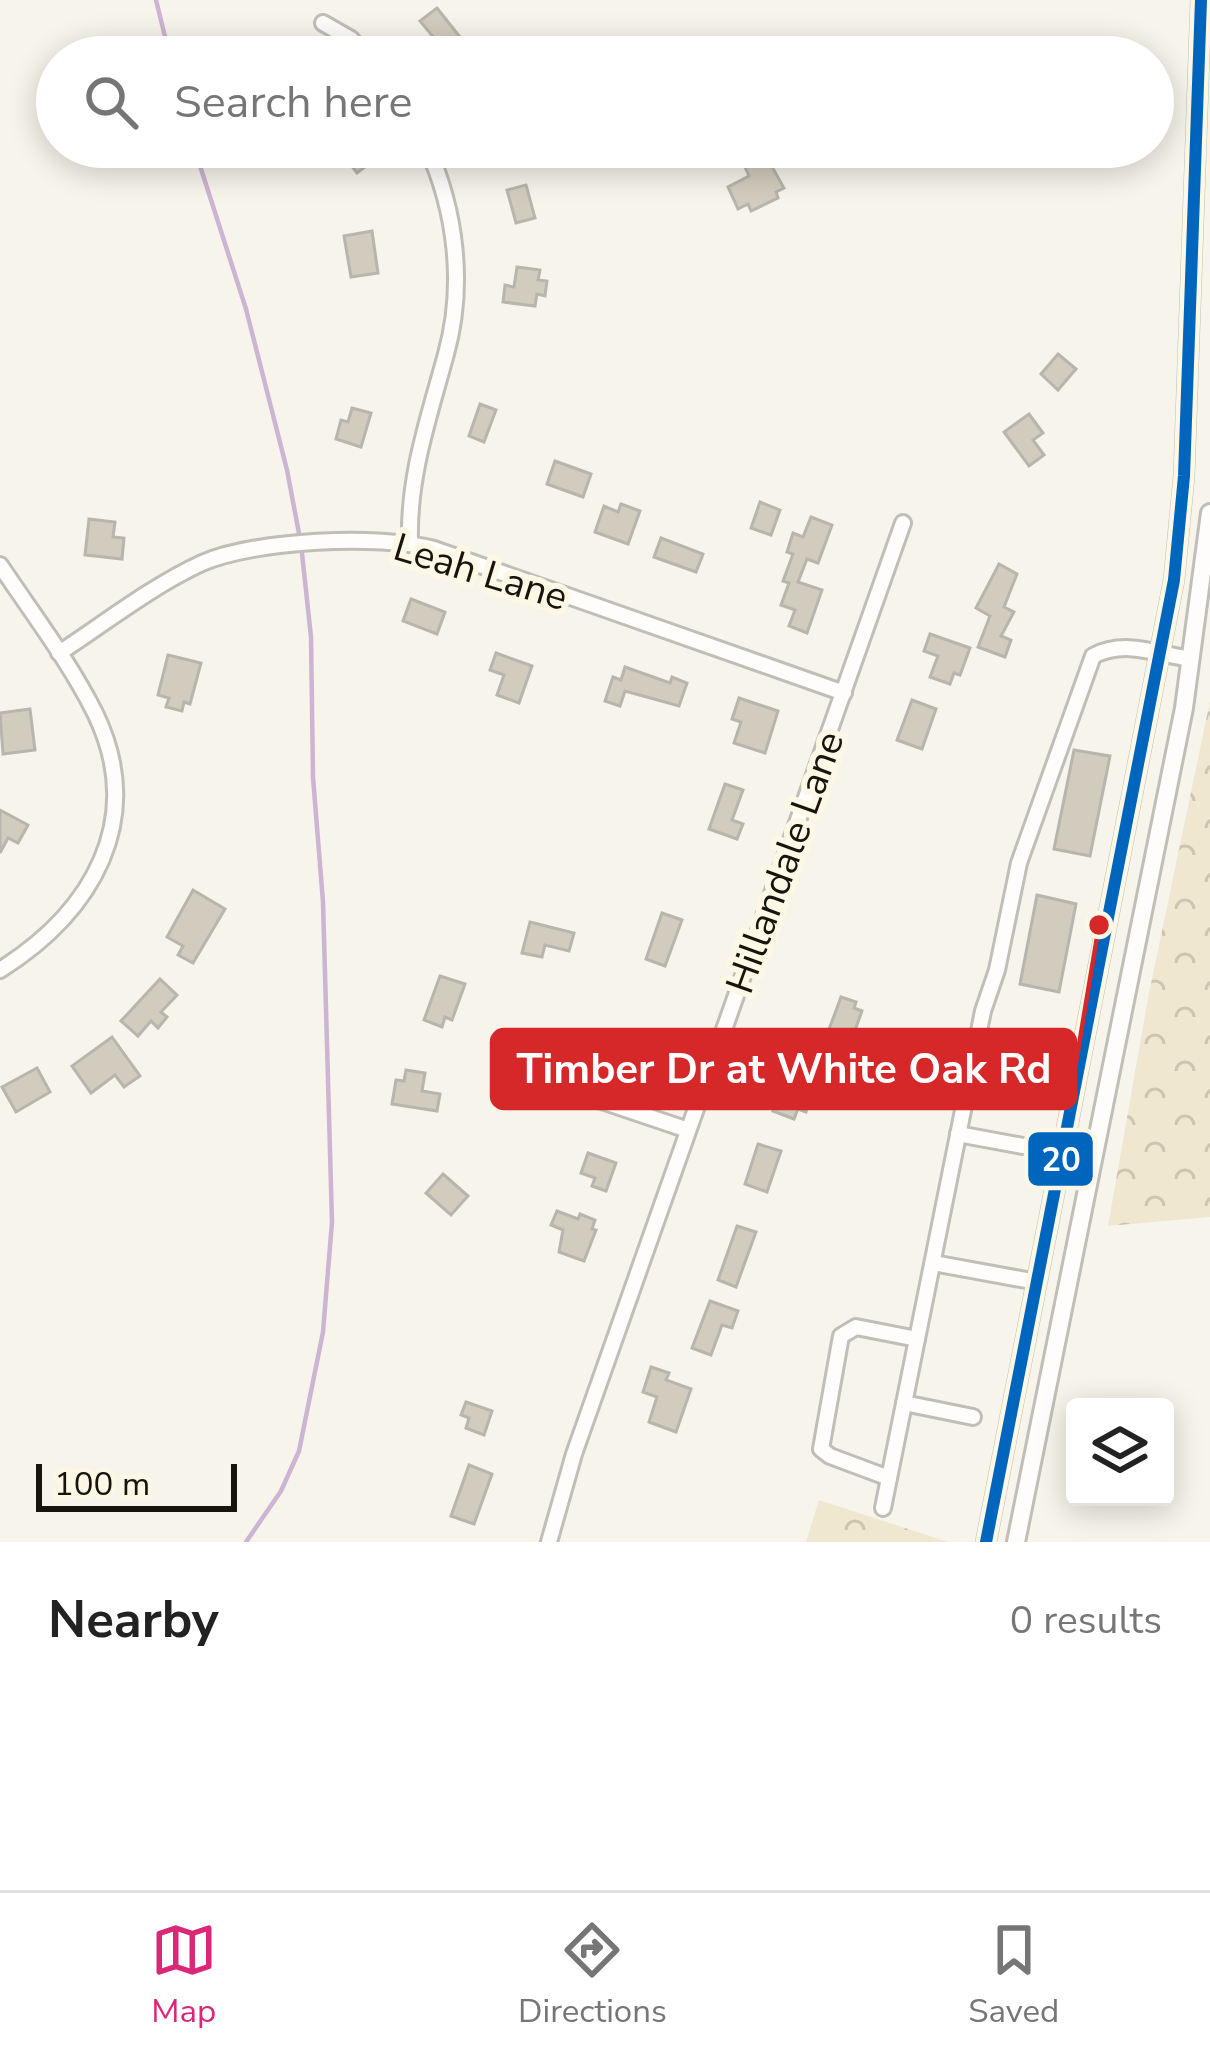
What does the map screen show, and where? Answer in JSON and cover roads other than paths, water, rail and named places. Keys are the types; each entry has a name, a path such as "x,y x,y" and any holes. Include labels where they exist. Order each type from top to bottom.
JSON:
{"main road":[{"path":"986,1542 1174,580 1184,476 1201,0"},
{"path":"1016,1542 1191,659 1210,513"},
{"path":"996,1542 1013,1409"}],"street":[{"path":"323,23 346,36"},
{"path":"410,542 409,511 419,452 455,307 450,215 434,168"},
{"name":"Hillandale Lane","path":"549,1542 574,1454 903,524"},
{"name":"Leah Lane","path":"59,653 174,579 222,556 296,545 410,542 844,693"},
{"path":"0,565 94,712 106,740 114,784 111,832 85,894 62,923 0,970"},
{"path":"883,1508 983,1011 997,970 1019,863 1093,656 1126,646 1191,659"},
{"path":"513,1071 688,1130"},
{"path":"958,1134 1022,1146"},
{"path":"933,1263 1037,1282"},
{"path":"889,1478 830,1456 821,1448 841,1336 856,1327 917,1339"},
{"path":"904,1403 973,1417"}],"waterway":[{"path":"156,0 165,36"},
{"path":"201,168 246,309 301,544 311,637 313,777 323,902 332,1222 323,1332 299,1451 281,1491 246,1542"}],"place":[{"name":"Timber Dr at White Oak Rd","path":"1099,925"}]}
